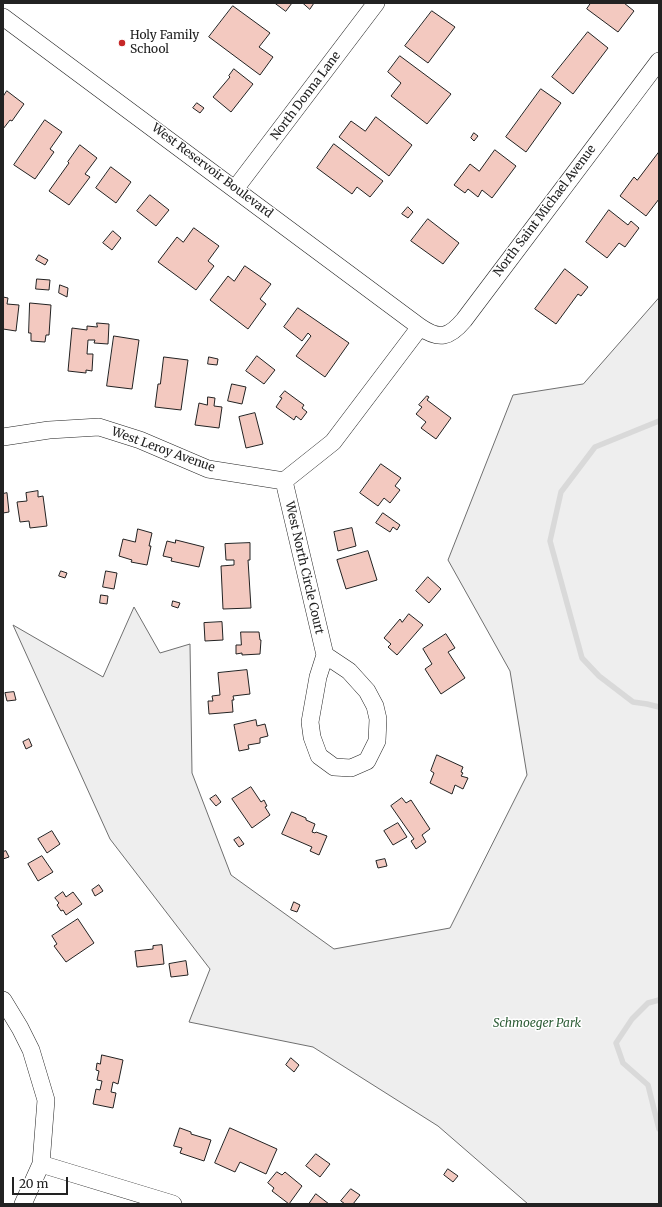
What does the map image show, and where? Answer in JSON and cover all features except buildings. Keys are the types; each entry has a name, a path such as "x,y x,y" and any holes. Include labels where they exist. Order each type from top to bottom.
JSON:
{"street":[{"name":"North Donna Lane","path":"235,189 376,3"},
{"name":"West Reservoir Boulevard","path":"3,17 420,327"},
{"name":"North Saint Michael Avenue","path":"420,327 432,335 441,336 453,331 461,324 659,61"},
{"path":"284,480 333,442 420,327"},
{"name":"West Leroy Avenue","path":"3,437 49,430 99,427 140,440 208,469 284,480"},
{"name":"West North Circle Court","path":"284,480 325,655"},
{"path":"325,655 349,671 367,691 375,706 378,719 377,741 367,761 351,768 334,767 318,756 312,737 310,722 318,678 325,655"},
{"path":"3,1000 31,1050 46,1100 41,1164 23,1204"},
{"path":"41,1164 173,1204"}],"green space":[{"name":"Schmoeger Park","path":"659,298 659,1204 528,1204 438,1126 313,1047 189,1022 210,969 110,839 13,625 103,677 134,607 160,653 190,644 192,773 231,875 334,949 450,928 527,775 510,671 448,560 513,395 583,384"}],"waterway":[{"path":"659,421 595,447 561,492 550,541 582,658 599,676 633,702 659,707"},
{"path":"659,1000 648,1003 632,1019 616,1043 623,1063 648,1085 659,1129"}],"place":[{"name":"Holy Family School","path":"122,43"}]}
